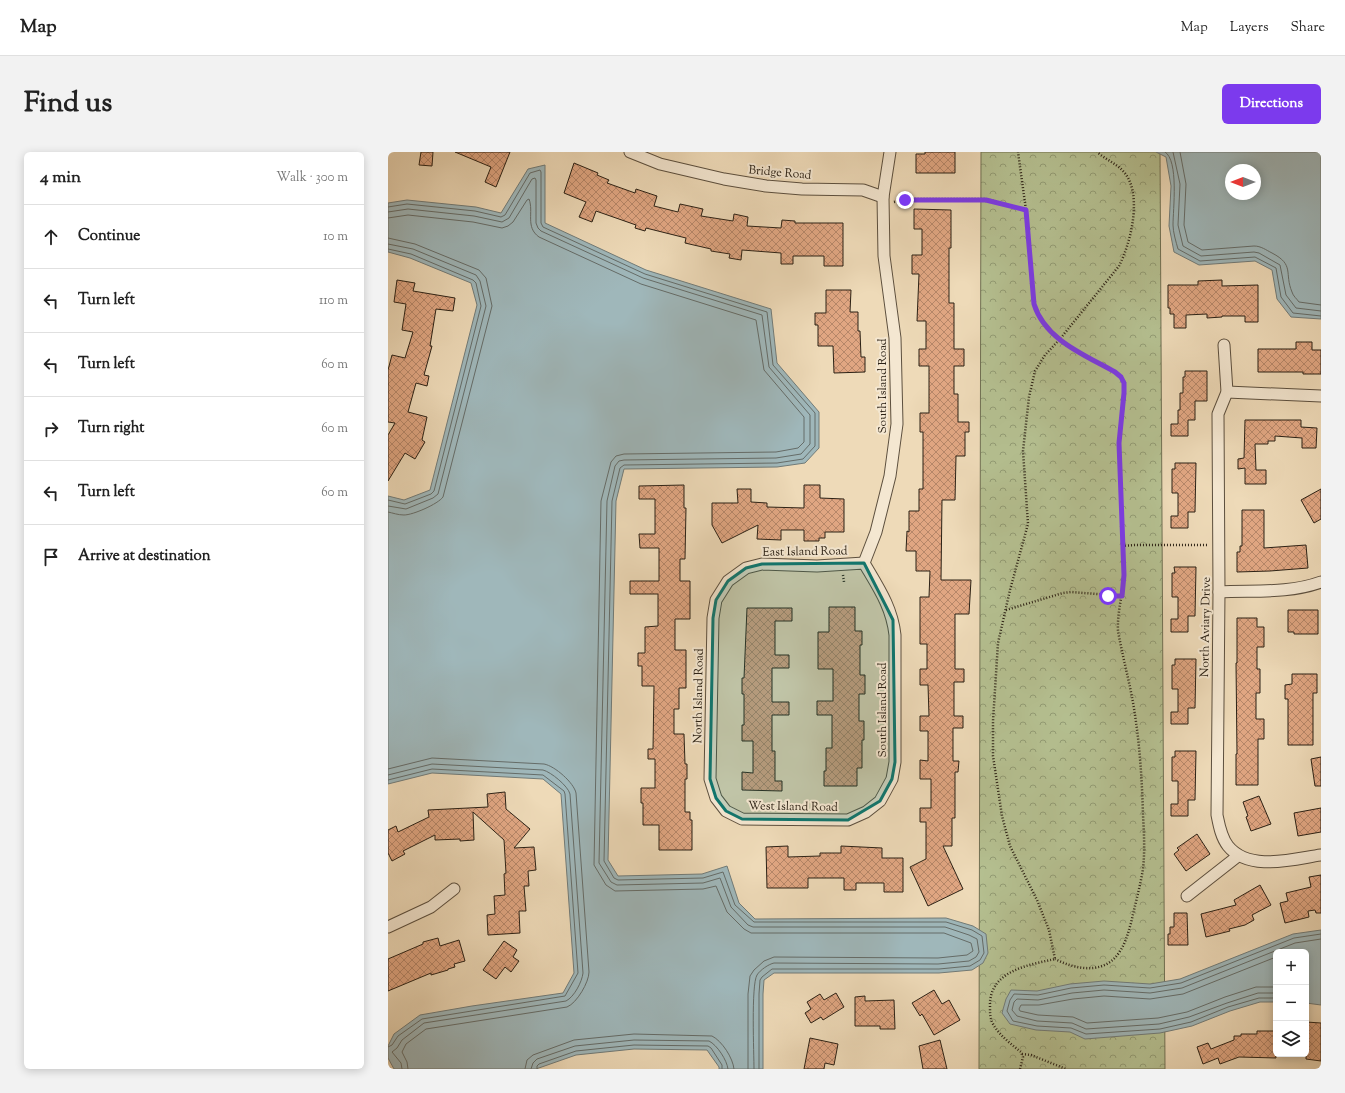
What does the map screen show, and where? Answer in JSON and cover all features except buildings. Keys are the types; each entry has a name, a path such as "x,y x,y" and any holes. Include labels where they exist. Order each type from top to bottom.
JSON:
{"street":[{"name":"Bridge Road","path":"630,152 660,164 724,179 766,186 863,190 887,200"},
{"name":"South Island Road","path":"880,802 892,779 895,762 895,635 893,620 888,606 864,563 876,532 890,476 897,424 895,338 884,256 890,152"},
{"path":"1224,345 1227,392 1321,396"},
{"name":"North Aviary Drive","path":"1227,392 1218,414 1219,592 1217,814 1220,831 1227,845 1238,856"},
{"name":"East Island Road","path":"728,581 746,568 762,564 817,566 864,563"},
{"name":"North Island Road","path":"726,811 716,798 710,779 712,618 716,600 728,581"},
{"path":"1219,592 1272,591 1306,588 1321,582"},
{"name":"West Island Road","path":"726,811 742,819 848,820 866,812 880,802"},
{"path":"1187,896 1238,856 1254,861 1278,862 1321,855"},
{"path":"388,927 431,907 454,889"}],"path":[{"path":"1018,152 1026,210 1034,304 1039,317 1048,329 1060,340 1115,372 1121,377 1124,383 1119,443 1124,575 1118,631 1135,714 1140,751 1144,847 1143,869 1137,900 1126,942 1120,953 1110,962 1089,969 1064,964 1055,959 1014,970 1000,980 991,993 990,1018 1000,1034 1021,1052 1023,1057 1020,1069"},
{"path":"1055,959 1049,930 1037,900 1010,846 1002,816 993,756 993,721 998,643 1028,524 1023,451 1029,397 1035,371 1045,355 1060,340 1119,266 1124,257 1128,244 1134,209 1134,196 1130,180 1122,170 1097,152"},
{"path":"887,200 972,198 1026,210"},
{"path":"1122,546 1207,545"},
{"path":"1006,610 1071,592 1122,596"},
{"path":"1022,1054 1032,1055 1066,1069"}],"highlighted area":[{"path":"864,563 893,620 895,762 892,779 880,801 848,820 742,819 726,811 716,798 710,779 713,618 716,600 728,581 746,568 762,564"}],"green space":[{"path":"981,152 1160,152 1165,1069 979,1069"}],"water":[{"path":"1156,152 1321,152 1321,319 1291,317 1277,299 1272,270 1255,261 1199,265 1174,252 1169,226 1171,186 1166,157"},
{"path":"545,165 545,223 646,270 771,309 777,363 819,412 819,448 805,463 777,467 624,469 616,501 608,860 618,876 702,874 727,866 739,903 755,919 946,918 973,926 986,934 988,953 983,963 972,970 939,973 774,973 764,980 763,1069 719,1069 707,1050 634,1049 576,1055 536,1069 394,1069 388,1058 388,1046 394,1034 420,1015 563,993 574,973 561,794 543,779 432,773 388,784 388,496 404,500 430,490 477,305 471,283 410,258 388,252 388,203 407,200 476,207 501,213 528,169"},
{"path":"1321,930 1321,1005 1309,1003 1309,949 1273,949 1273,1002 1260,1002 1230,1011 1192,1026 1160,1033 1085,1039 1070,1032 1036,1030 1010,1024 1002,1013 1006,999 1011,990 1037,991 1070,984 1104,981 1150,984 1180,979 1293,934"}],"route":[{"path":"905,200 972,198 1026,210 1036,313 1048,329 1060,340 1121,377 1124,383 1124,393 1119,443 1124,575 1122,596 1108,596"}]}
